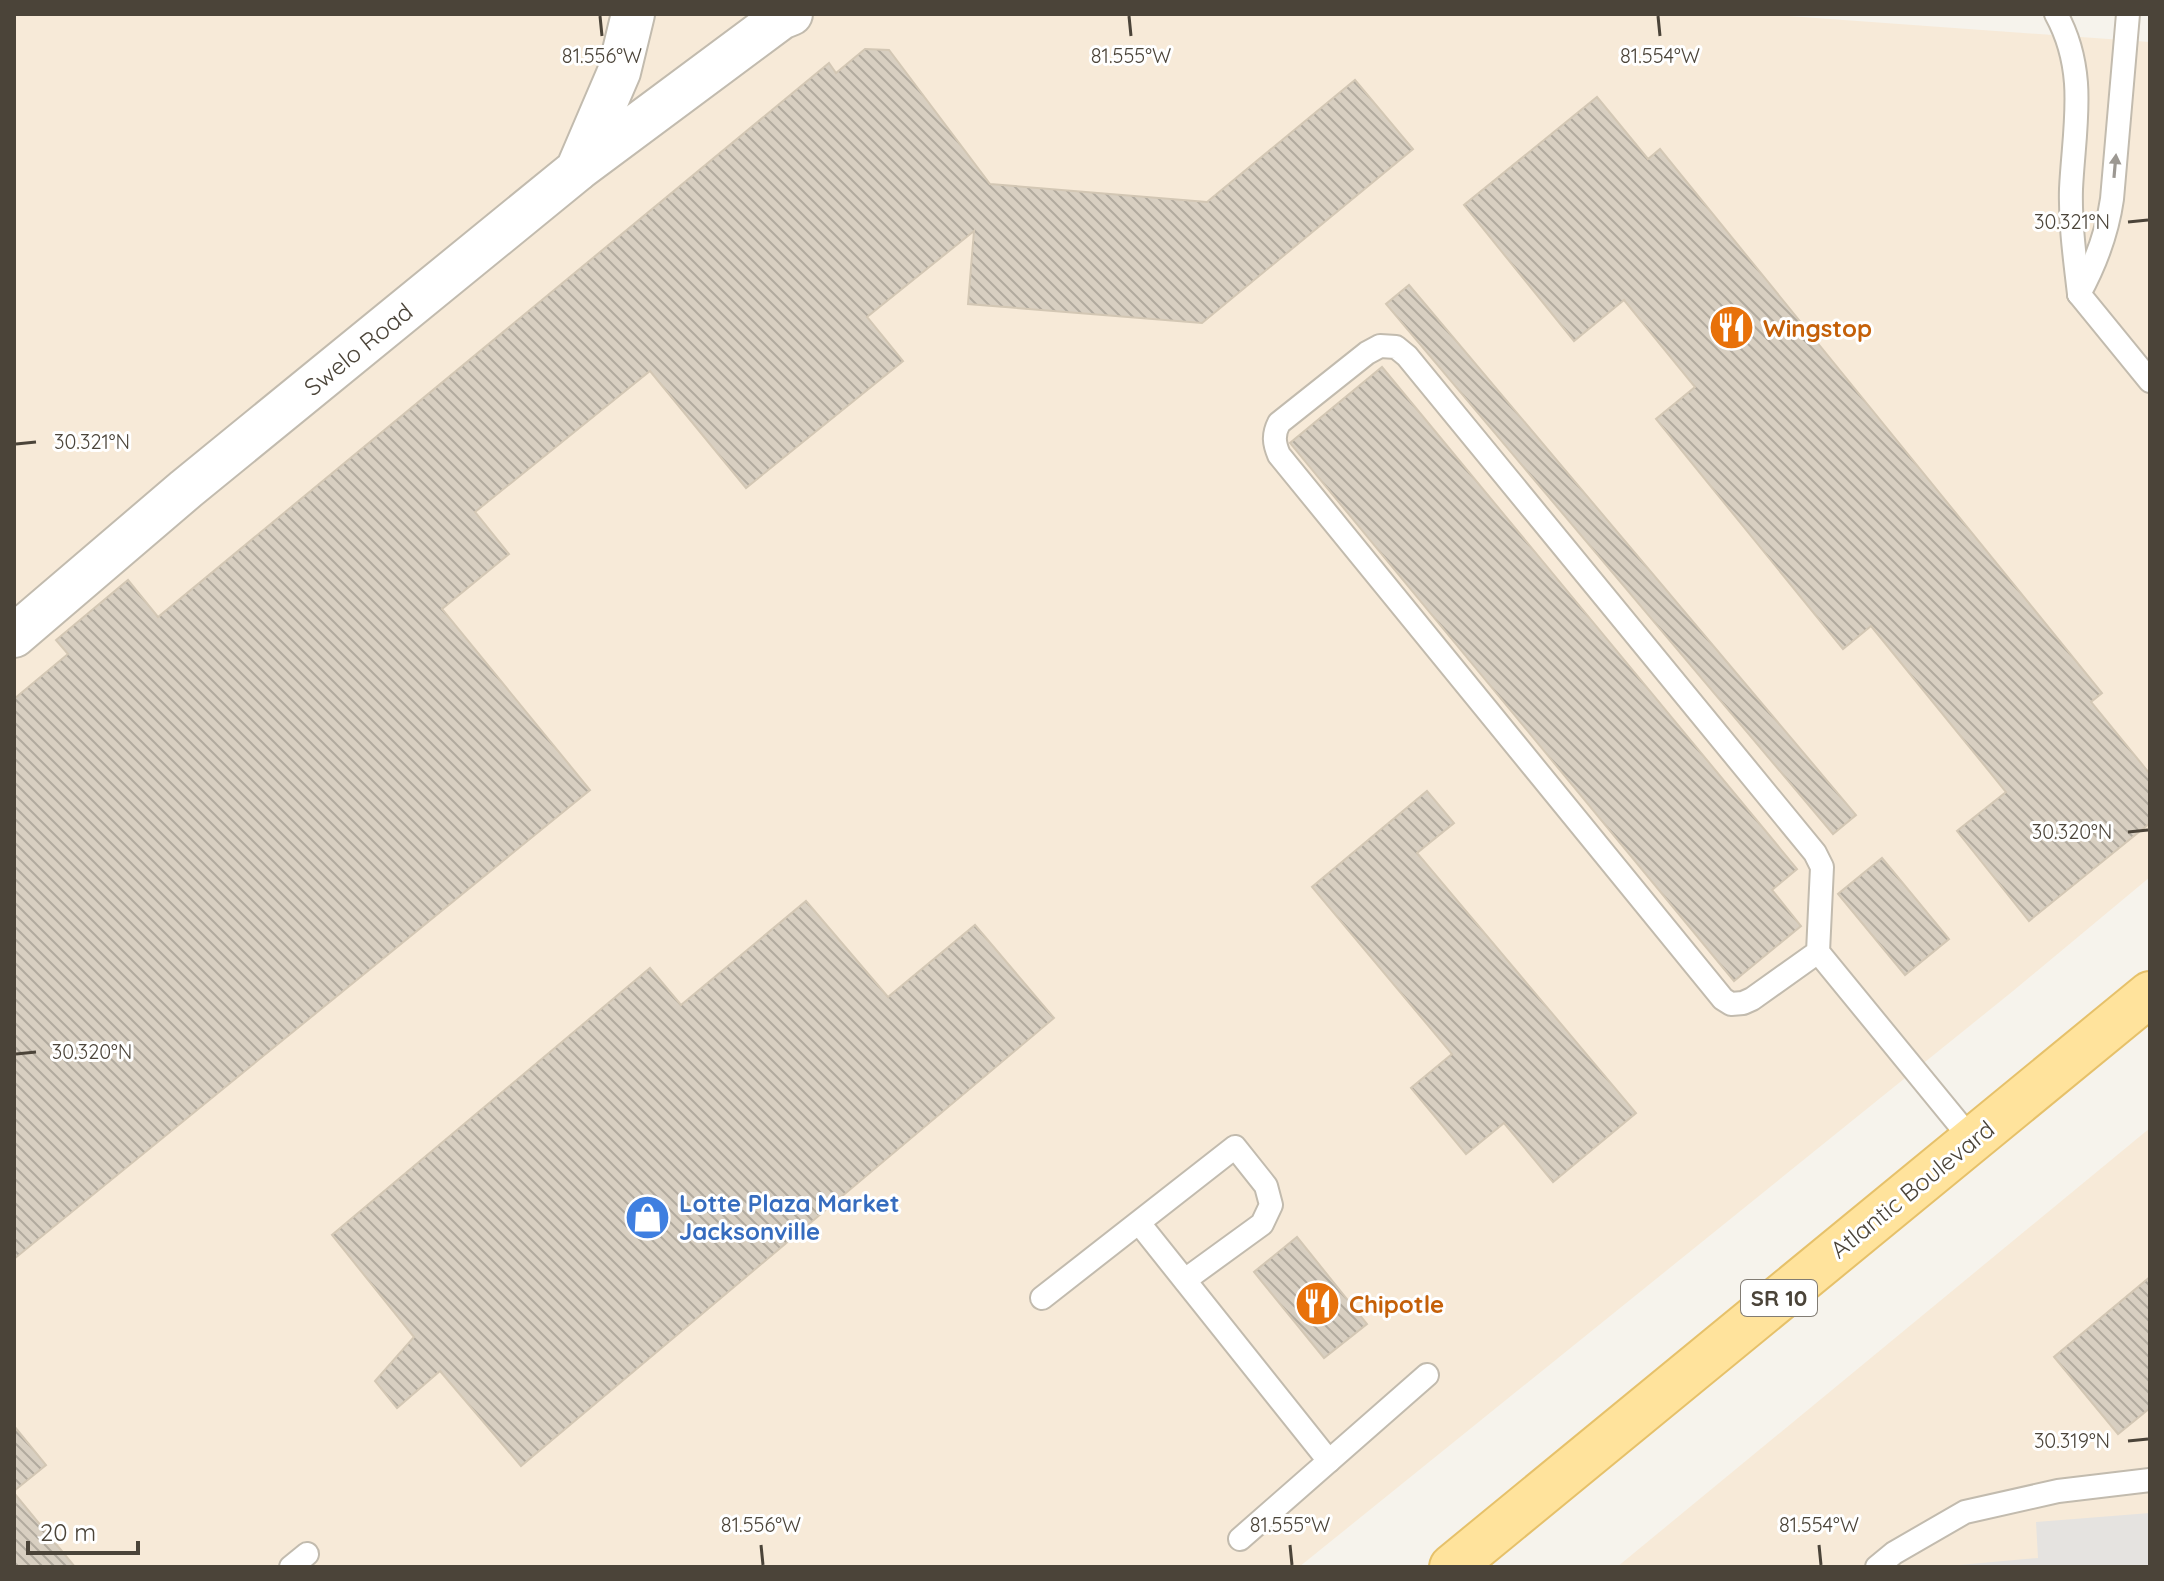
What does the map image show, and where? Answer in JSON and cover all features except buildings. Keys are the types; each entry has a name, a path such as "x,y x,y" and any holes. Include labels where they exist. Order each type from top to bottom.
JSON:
{"main road":[{"name":"Atlantic Boulevard","path":"1452,1567 2150,994"}],"street":[{"name":"Swelo Road","path":"14,636 186,489 577,170 619,72 633,14"},
{"path":"577,170 781,18 791,14"}],"lane":[{"path":"2056,14 2069,40 2077,82 2071,190 2079,294 2150,381"},
{"path":"2079,294 2102,247 2108,223 2128,14"},
{"path":"1818,952 1752,999 1731,1004 1723,999 1279,455 1274,433 1279,423 1380,346 1396,347 1407,356 1815,853 1822,867 1818,952 1972,1140"},
{"path":"1042,1298 1235,1147 1266,1186 1271,1205 1262,1224 1185,1280"},
{"path":"1139,1223 1329,1461"},
{"path":"1240,1539 1427,1375"},
{"path":"1877,1567 1894,1553 1965,1512 2058,1491 2150,1480"}],"shaded area":[{"path":"14,14 1762,14 2150,42 2150,877 1299,1567 14,1567"},
{"path":"2150,1128 2150,1567 1617,1567"},
{"path":"2150,1513 2150,1567 1937,1567 2038,1558 2036,1522"}],"place":[{"name":"Wingstop","path":"1732,328"},
{"name":"Lotte Plaza Market Jacksonville","path":"648,1217"},
{"name":"Chipotle","path":"1318,1304"}]}
